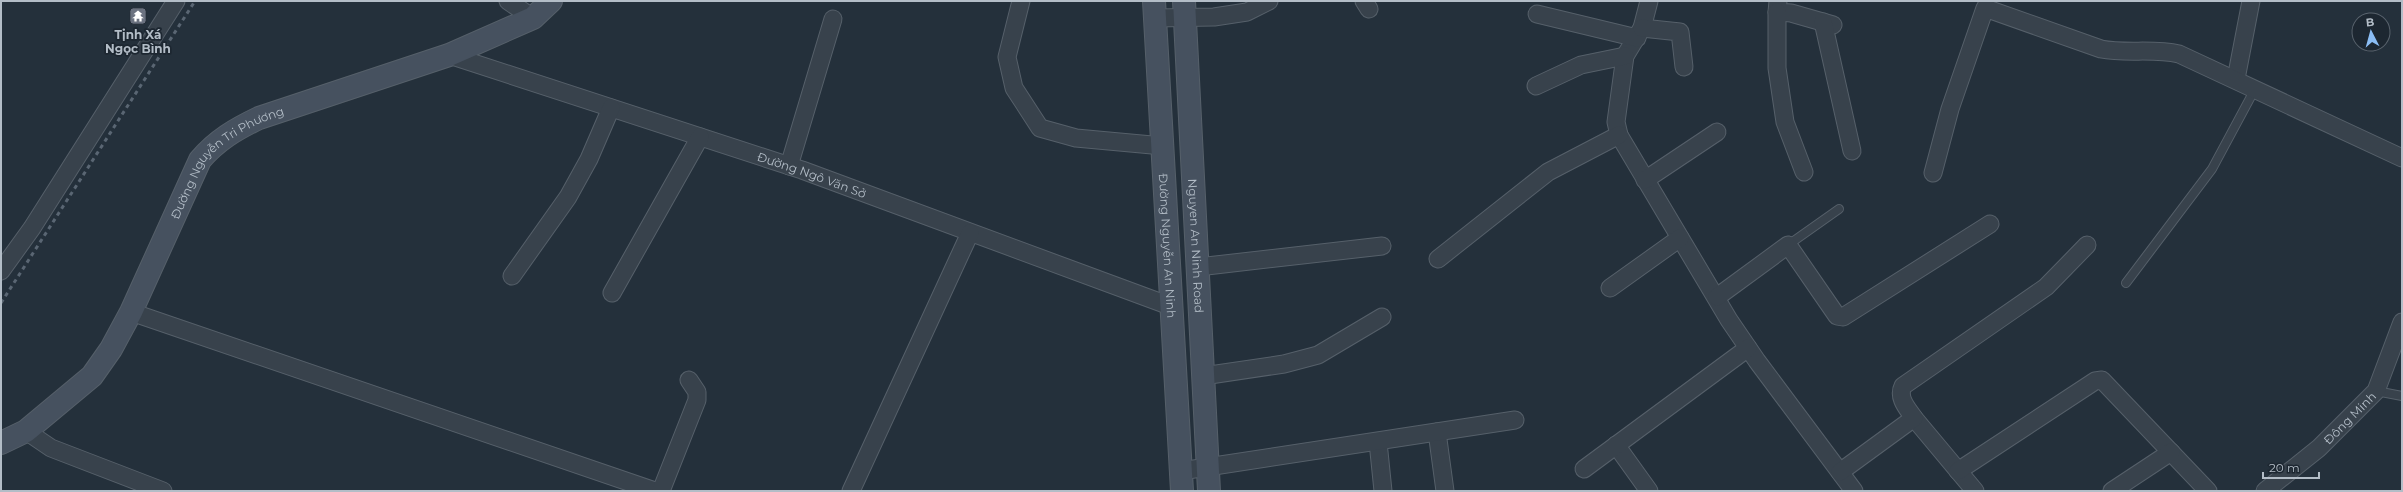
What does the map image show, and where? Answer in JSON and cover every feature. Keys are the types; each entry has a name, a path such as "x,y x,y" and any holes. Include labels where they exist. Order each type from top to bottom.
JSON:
{"main road":[{"name":"Đường Nguyễn Tri Phương","path":"1,443 26,431 92,376 111,350 131,312 200,160 214,144 233,131 259,118 449,55 533,18 551,1"},
{"name":"Đường Nguyễn An Ninh","path":"1154,9 1181,481"},
{"name":"Nguyen An Ninh Road","path":"1184,9 1209,491"}],"street":[{"path":"1,271 32,228 176,1"},
{"path":"508,1 533,18"},
{"path":"1021,1 1007,57 1014,88 1040,128 1076,138 1163,146"},
{"path":"1154,9 1184,9 1214,17 1247,12 1269,1"},
{"path":"1649,1 1639,33 1625,56 1616,122 1619,135 1748,348 1854,491"},
{"path":"2236,79 2251,1"},
{"path":"1804,172 1785,122 1777,68 1777,7 1828,24 1852,151"},
{"path":"1933,173 1950,110 1985,8 2101,49 2115,52 2162,50 2179,54 2256,88 2402,158"},
{"path":"1537,14 1639,33 1680,32 1684,67"},
{"path":"789,166 833,20"},
{"name":"Đường Ngô Văn Sở","path":"449,55 789,166 1170,306"},
{"path":"1536,86 1581,65 1625,56"},
{"path":"512,276 568,198 589,159 611,108"},
{"path":"1645,180 1717,132"},
{"path":"1438,260 1548,172 1619,135"},
{"path":"612,293 700,136"},
{"path":"1717,297 1788,245 1837,316 1843,318 1990,224"},
{"path":"851,491 970,233"},
{"path":"1610,288 1680,238"},
{"path":"1975,491 1914,418 1901,398 1900,391 1903,386 2046,287 2087,245"},
{"path":"1198,266 1382,246"},
{"path":"131,312 656,491"},
{"path":"1203,376 1284,364 1318,355 1382,317"},
{"name":"Đông Minh","path":"2265,491 2319,448 2376,391 2402,322"},
{"path":"1584,469 1748,348"},
{"path":"661,491 697,400 697,392 689,380"},
{"path":"1958,471 2098,380 2107,383 2208,491"},
{"path":"1840,472 1914,418"},
{"path":"1181,481 1208,468 1515,420"},
{"path":"26,431 51,448 163,491"},
{"path":"1436,432 1445,491"},
{"path":"1378,442 1383,491"},
{"path":"1616,445 1648,491"},
{"path":"2112,491 2171,452"}],"lane":[{"path":"2126,282 2212,169 2256,88"},
{"path":"1788,245 1839,209"},
{"path":"2376,391 2402,396"}],"railway":[{"path":"1,303 195,1"}],"place":[{"name":"Tịnh Xá Ngọc Bình","path":"138,16"}]}
